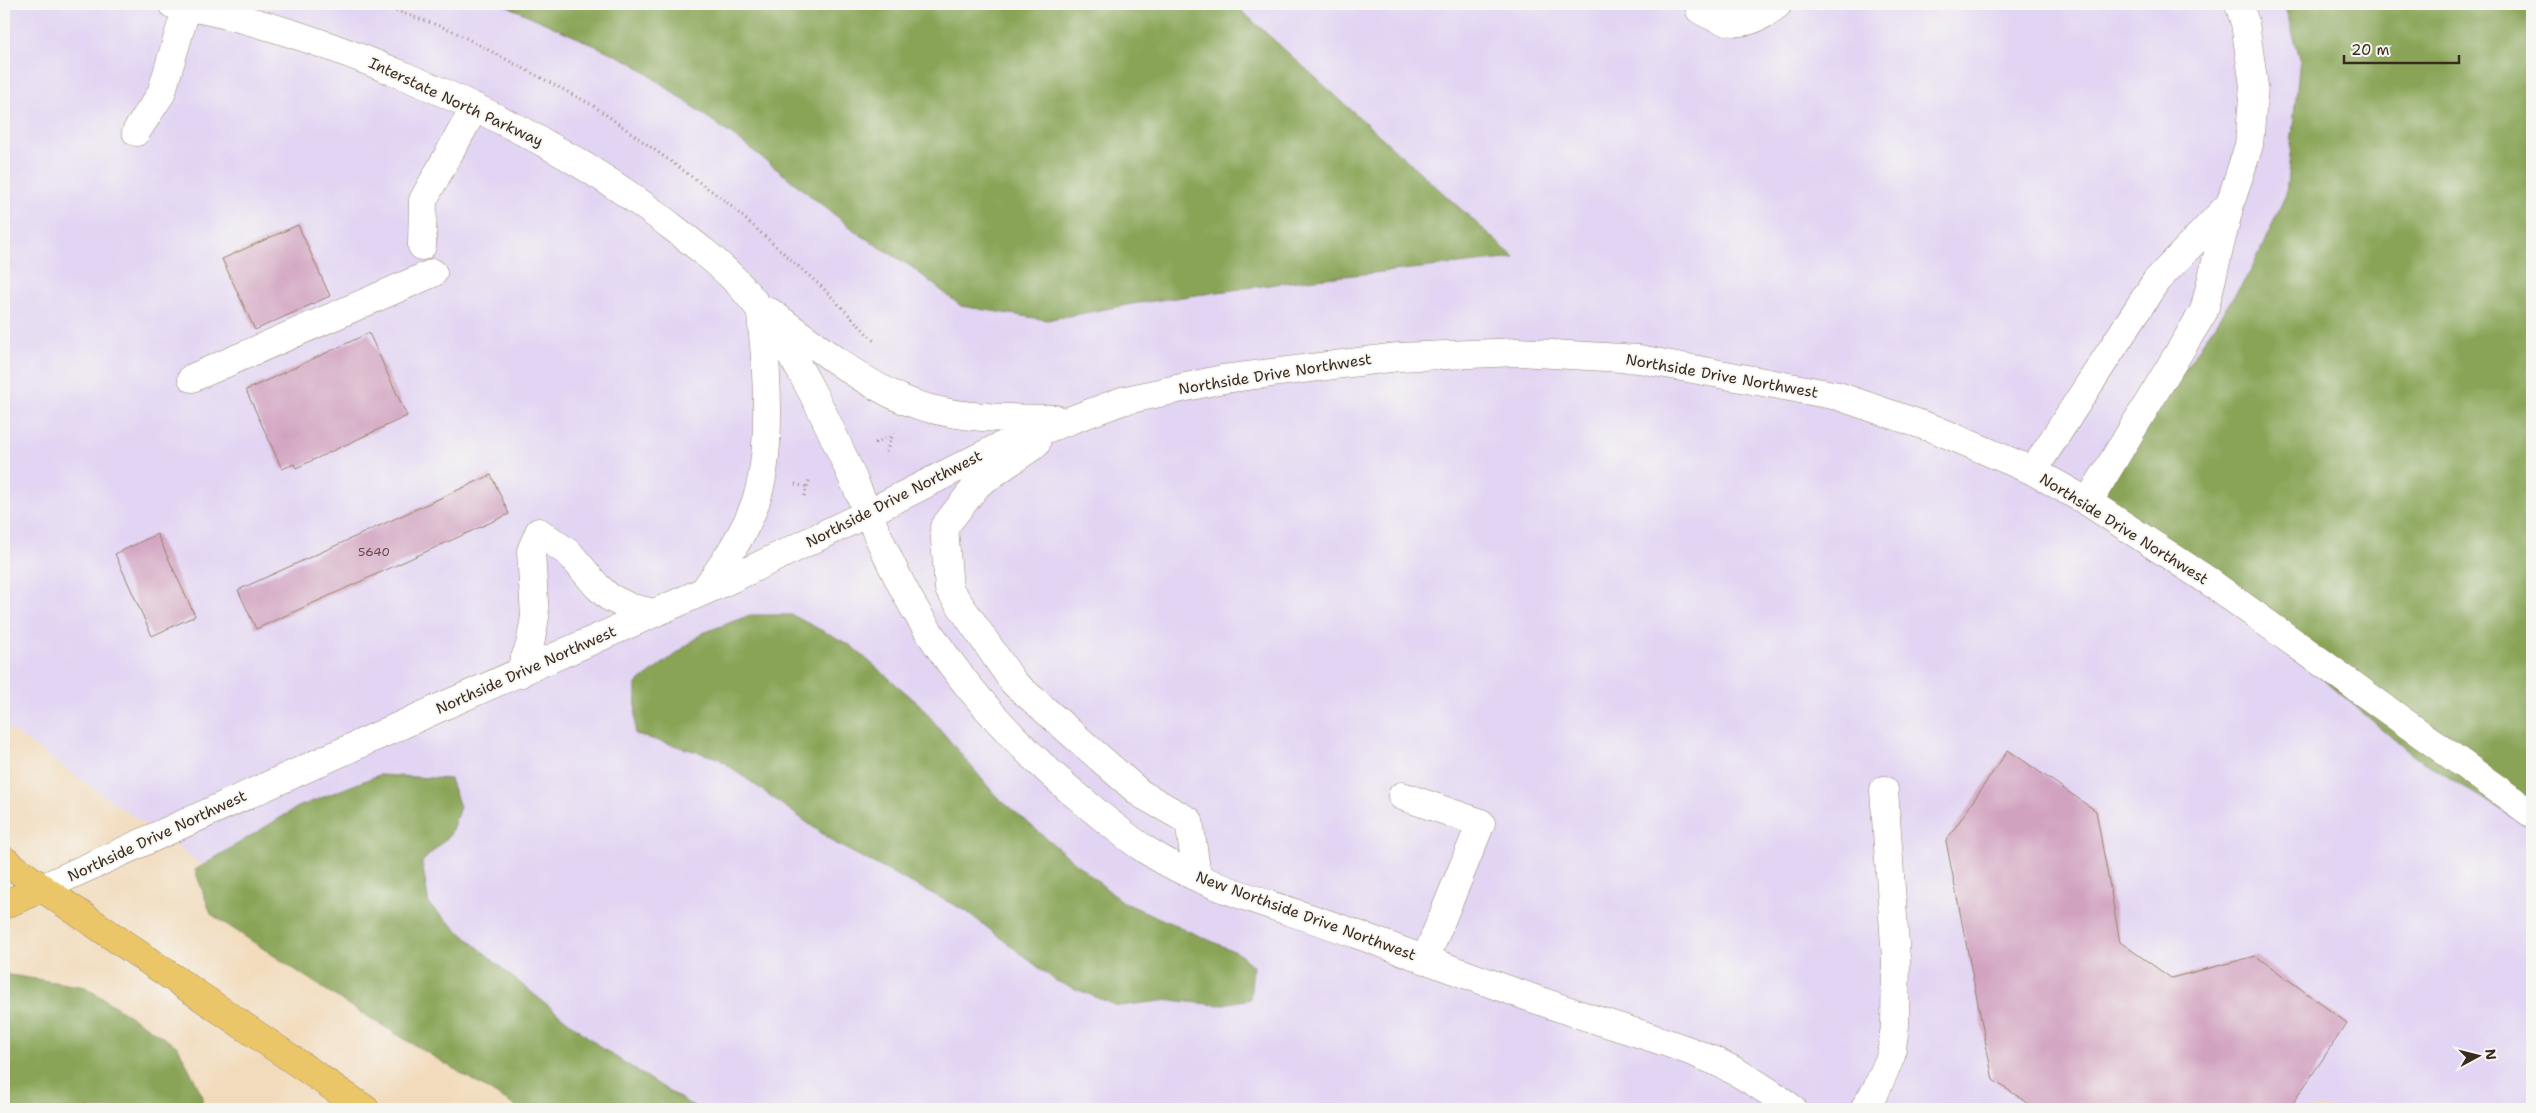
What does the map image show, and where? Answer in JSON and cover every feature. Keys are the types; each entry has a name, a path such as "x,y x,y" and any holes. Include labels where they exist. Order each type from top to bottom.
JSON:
{"main road":[{"path":"4,860 365,1109"},
{"name":"Northside Drive Northwest","path":"4,905 42,888"}],"street":[{"path":"1700,10 1720,20 1736,23 1750,20 1778,4"},
{"path":"2088,502 2204,311 2230,204 2249,144 2254,86 2245,23 2239,4"},
{"path":"136,132 161,94 179,5"},
{"name":"Interstate North Parkway","path":"179,5 302,36 366,59 475,107 526,132 585,166 640,202 692,242 734,278 755,303 812,391 868,513"},
{"path":"422,246 423,200 475,107"},
{"path":"2033,471 2156,281 2230,204"},
{"path":"192,378 433,273"},
{"path":"755,303 826,353 905,400 948,412 988,417 1070,420"},
{"path":"704,592 740,536 754,508 761,478 766,435 767,393 755,303"},
{"name":"Northside Drive Northwest","path":"42,888 450,703 704,592 1001,446 1122,401 1223,379 1398,356 1518,352 1639,359 1838,396 1937,430 2033,471 2088,502 2207,580 2532,814"},
{"path":"1070,420 978,484 944,527 950,589 1014,683 1142,794 1189,821 1197,876"},
{"name":"New Northside Drive Northwest","path":"868,513 914,607 958,673 1003,726 1085,803 1146,850 1197,876 1489,984 1708,1058 1769,1091 1793,1109"},
{"path":"519,674 530,645 535,617 531,551 538,532 570,554 609,597 629,607 654,613"},
{"path":"1864,1109 1876,1090 1891,1056 1898,991 1884,790"},
{"path":"1402,796 1481,823 1425,960"}],"path":[{"path":"377,4 451,30 594,106 724,200 824,289 877,345"},
{"path":"872,445 893,435"},
{"path":"804,496 810,478"}],"shaded area":[{"path":"4,4 503,4 631,62 750,148 859,234 913,268 961,306 1047,320 1132,304 1297,281 1515,258 1234,4 2284,4 2300,58 2286,194 2252,269 2415,757 2532,828 2532,1109 548,1109 4,725"}],"green space":[{"path":"503,4 1234,4 1515,258 1297,281 1132,304 1047,320 961,306 913,268 859,234 750,148 631,62"},
{"path":"2284,4 2532,4 2532,828 2415,757 2103,492 2252,269 2286,194 2300,58"},
{"path":"750,615 792,615 850,645 919,704 996,796 1121,901 1238,953 1253,966 1250,999 1218,1005 1170,1000 1118,1006 1056,981 966,911 838,845 718,758 635,734 636,684 703,633"},
{"path":"379,775 450,779 460,807 450,835 422,862 429,905 511,976 603,1049 697,1109 520,1109 347,1004 211,914 195,870 298,807"},
{"path":"4,974 85,987 178,1047 203,1097 200,1109 4,1109"}],"building":[{"path":"298,225 330,296 255,330 222,259"},
{"path":"369,333 407,416 296,468 294,464 282,469 246,390"},
{"path":"491,475 509,514 256,629 238,590"},
{"path":"157,534 195,616 152,636 115,554"},
{"path":"2008,750 2096,811 2120,942 2171,978 2256,956 2347,1023 2289,1109 2037,1109 1993,1080 1946,841"}]}
